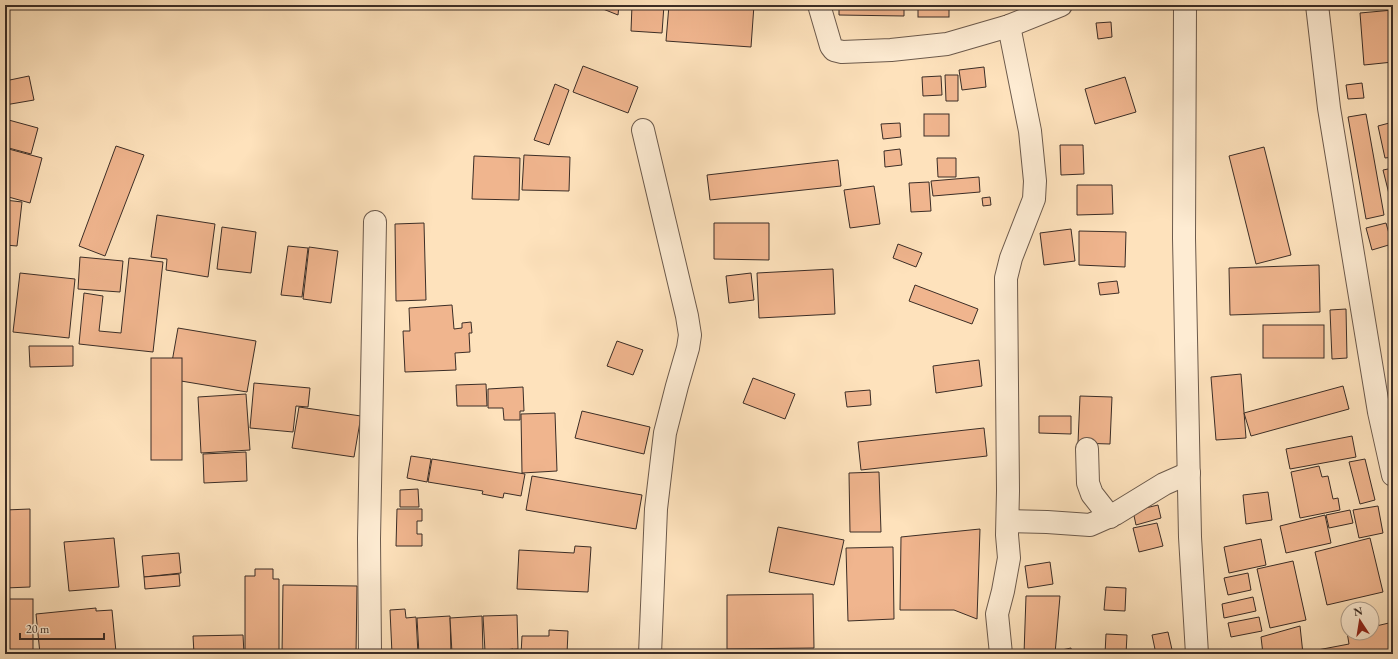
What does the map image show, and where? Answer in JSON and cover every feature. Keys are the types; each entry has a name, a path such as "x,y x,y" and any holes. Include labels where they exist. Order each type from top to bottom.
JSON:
{"street":[{"path":"818,5 831,46 834,50 842,52 891,50 947,44 1010,26 1062,5"},
{"path":"1185,5 1184,238 1190,537 1197,654"},
{"path":"1317,5 1331,124 1379,412 1393,475"},
{"path":"1001,654 997,614 1009,558 1007,535 1006,278 1010,258 1034,199 1035,181 1030,131 1010,26"},
{"path":"643,130 687,316 690,335 685,360 665,433 656,509 650,654"},
{"path":"370,654 369,539 375,222"},
{"path":"1087,448 1088,483 1092,494 1110,517"},
{"path":"1008,521 1090,525 1110,517 1164,484 1189,473"}],"building":[{"path":"593,5 619,5 618,15"},
{"path":"632,5 664,5 662,33 631,31"},
{"path":"669,5 754,5 751,47 666,41"},
{"path":"839,5 904,5 904,16 839,15"},
{"path":"918,5 949,5 949,17 918,17"},
{"path":"1393,10 1393,62 1364,65 1360,13"},
{"path":"1111,22 1112,37 1098,39 1096,23"},
{"path":"583,66 638,87 628,113 573,92"},
{"path":"984,67 986,87 962,90 959,70"},
{"path":"945,75 958,75 958,101 946,101"},
{"path":"29,76 34,100 5,105 5,81"},
{"path":"941,76 942,95 923,96 922,77"},
{"path":"1125,77 1136,112 1095,124 1085,89"},
{"path":"1362,83 1364,98 1348,99 1346,85"},
{"path":"555,84 569,90 549,145 534,140"},
{"path":"924,114 949,114 949,136 924,136"},
{"path":"1366,114 1384,215 1366,219 1348,117"},
{"path":"5,119 38,128 31,154 5,147"},
{"path":"1393,122 1393,157 1385,158 1378,126"},
{"path":"900,123 901,137 883,139 881,124"},
{"path":"1060,145 1083,145 1084,174 1061,175"},
{"path":"116,146 144,155 105,256 79,246"},
{"path":"1264,147 1291,255 1256,264 1229,156"},
{"path":"5,148 42,158 30,203 5,196"},
{"path":"900,149 902,165 885,167 884,151"},
{"path":"524,155 570,157 569,191 522,190"},
{"path":"474,156 520,158 519,200 472,199"},
{"path":"937,158 956,158 956,177 938,177"},
{"path":"838,160 841,186 710,200 707,175"},
{"path":"1393,168 1393,201 1391,202 1383,170"},
{"path":"979,177 980,192 933,196 931,181"},
{"path":"929,182 931,211 911,212 909,183"},
{"path":"1077,185 1112,185 1113,214 1077,215"},
{"path":"874,186 880,224 850,228 844,190"},
{"path":"990,197 991,205 983,206 982,198"},
{"path":"5,200 22,202 17,246 5,245"},
{"path":"157,215 215,224 208,277 166,270 167,259 151,257"},
{"path":"424,223 426,300 396,301 395,224"},
{"path":"714,223 769,223 769,260 714,259"},
{"path":"1386,223 1392,244 1372,250 1366,228"},
{"path":"222,227 256,232 251,273 217,269"},
{"path":"1071,229 1075,261 1044,265 1040,233"},
{"path":"1079,231 1126,232 1125,267 1079,265"},
{"path":"898,244 922,253 916,267 893,258"},
{"path":"288,246 308,248 302,297 281,295"},
{"path":"309,247 338,251 331,303 303,299"},
{"path":"80,257 123,261 120,292 78,289"},
{"path":"129,258 163,262 153,352 79,344 84,293 103,296 99,331 121,333"},
{"path":"1319,265 1320,312 1230,315 1229,268"},
{"path":"833,269 835,314 759,318 757,273"},
{"path":"20,273 75,279 69,338 13,332"},
{"path":"751,273 754,300 729,303 726,276"},
{"path":"1117,281 1119,293 1100,295 1098,283"},
{"path":"915,285 978,309 972,324 909,301"},
{"path":"452,305 454,329 462,328 462,323 471,322 472,333 469,333 470,352 455,353 456,370 405,372 403,331 410,331 409,308"},
{"path":"1346,309 1347,358 1332,359 1330,310"},
{"path":"1263,325 1324,325 1324,358 1263,358"},
{"path":"178,328 256,341 247,392 169,379"},
{"path":"617,341 643,350 633,375 607,366"},
{"path":"29,346 73,346 73,366 30,367"},
{"path":"151,358 182,358 182,460 151,460"},
{"path":"979,360 982,386 936,393 933,366"},
{"path":"1241,374 1246,438 1216,440 1211,377"},
{"path":"753,378 795,394 785,419 743,403"},
{"path":"254,383 310,388 308,407 296,406 293,432 250,428"},
{"path":"486,384 487,406 457,406 456,385"},
{"path":"1343,386 1349,409 1251,436 1244,413"},
{"path":"523,387 524,411 520,411 520,420 504,420 503,408 488,408 488,389"},
{"path":"870,390 871,405 847,407 845,392"},
{"path":"246,394 250,450 201,453 198,397"},
{"path":"1080,396 1112,397 1110,444 1078,443"},
{"path":"299,407 361,416 354,457 292,448"},
{"path":"582,411 650,427 644,454 575,438"},
{"path":"555,413 557,471 522,473 521,414"},
{"path":"1039,416 1071,416 1071,434 1039,433"},
{"path":"984,428 987,456 861,470 858,442"},
{"path":"1352,436 1356,457 1290,469 1286,449"},
{"path":"246,452 247,481 204,483 203,454"},
{"path":"411,456 431,459 427,482 407,478"},
{"path":"432,459 525,474 521,496 504,493 503,498 482,494 483,491 428,482"},
{"path":"1365,459 1375,500 1360,504 1349,462"},
{"path":"1319,466 1322,477 1328,476 1333,499 1338,498 1340,510 1300,518 1291,472"},
{"path":"879,472 881,532 850,532 849,473"},
{"path":"532,476 642,495 636,529 526,510"},
{"path":"418,489 419,507 400,507 400,490"},
{"path":"1268,492 1272,520 1246,524 1243,495"},
{"path":"1158,505 1161,518 1136,525 1133,511"},
{"path":"1378,506 1383,533 1359,538 1353,510"},
{"path":"30,509 30,587 5,588 5,510"},
{"path":"397,509 422,509 422,521 417,521 417,534 422,534 422,546 396,546"},
{"path":"1350,510 1353,523 1329,528 1326,515"},
{"path":"1325,515 1331,543 1286,553 1280,526"},
{"path":"1157,523 1163,546 1139,552 1133,528"},
{"path":"778,527 844,540 834,585 769,572"},
{"path":"980,529 977,619 954,610 900,610 901,537"},
{"path":"114,538 119,587 69,591 64,542"},
{"path":"1370,538 1383,592 1327,605 1315,552"},
{"path":"1261,539 1266,565 1229,573 1224,547"},
{"path":"575,546 591,547 588,592 517,589 519,550 574,553"},
{"path":"893,547 894,619 848,621 846,548"},
{"path":"179,553 181,573 144,577 142,556"},
{"path":"1293,561 1306,620 1270,628 1257,569"},
{"path":"1050,562 1053,584 1028,588 1025,566"},
{"path":"255,569 273,569 273,579 279,579 279,654 245,654 245,576 255,576"},
{"path":"1248,573 1251,590 1228,595 1224,578"},
{"path":"179,574 180,586 145,589 144,577"},
{"path":"283,585 357,586 356,654 282,654"},
{"path":"1106,587 1126,588 1125,611 1104,610"},
{"path":"813,594 814,648 727,649 727,595"},
{"path":"1026,596 1060,596 1055,654 1024,654"},
{"path":"1253,597 1256,611 1224,618 1222,604"},
{"path":"5,599 33,599 33,654 5,654"},
{"path":"96,608 96,611 112,610 116,652 91,654 40,654 36,614"},
{"path":"405,609 406,618 416,617 418,654 392,654 390,610"},
{"path":"517,615 518,649 485,651 483,616"},
{"path":"450,616 451,654 419,654 417,618"},
{"path":"482,616 483,652 452,653 450,618"},
{"path":"1259,617 1262,631 1231,637 1228,623"},
{"path":"1393,622 1393,654 1308,654 1307,652 1349,644 1348,641 1380,641 1380,625"},
{"path":"1300,626 1303,654 1263,654 1261,637"},
{"path":"549,630 568,631 567,654 521,654 522,636 549,636"},
{"path":"1168,632 1173,654 1156,654 1152,635"},
{"path":"1106,634 1127,635 1126,654 1105,654"},
{"path":"243,635 244,654 194,654 193,636"},
{"path":"1071,648 1072,654 1058,654 1057,651"},
{"path":"513,649 513,654 483,654 483,653"}]}
